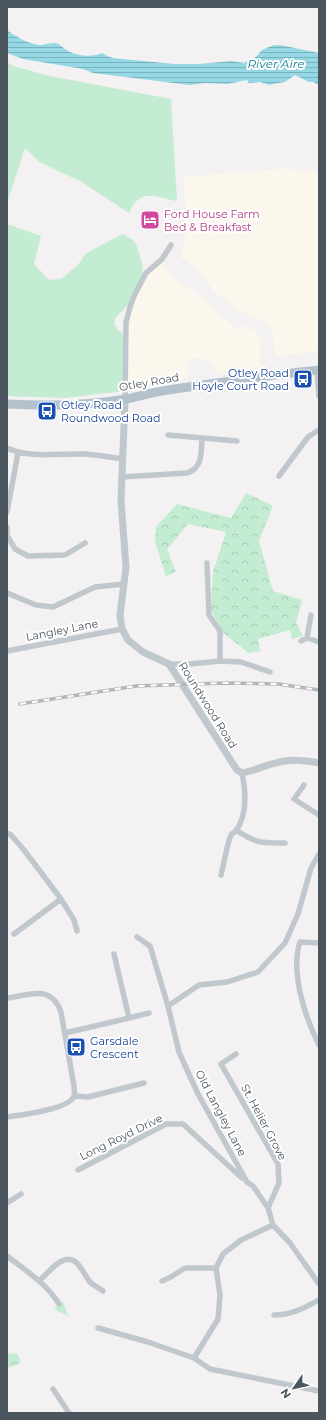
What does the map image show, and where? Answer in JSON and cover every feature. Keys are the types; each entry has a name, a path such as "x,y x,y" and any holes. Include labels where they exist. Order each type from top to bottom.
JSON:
{"main road":[{"name":"Otley Road","path":"7,404 47,405 125,399 192,386 318,370"}],"street":[{"path":"122,629 120,615 126,566 121,501 121,477 125,399 126,322 134,296 146,273 162,259 171,245"},
{"path":"318,370 319,396"},
{"path":"279,476 308,437 319,430"},
{"path":"168,435 237,441"},
{"path":"121,477 187,473 193,471 200,462 202,438"},
{"path":"7,448 18,453 37,455 85,454 122,459"},
{"path":"7,512 18,453"},
{"path":"7,527 7,535 15,549 28,556 65,555 85,543"},
{"path":"207,563 209,615 220,632 220,661"},
{"path":"7,593 36,605 52,607 95,587 124,584"},
{"path":"307,638 311,615"},
{"name":"Langley Lane","path":"7,651 122,629"},
{"name":"Roundwood Road","path":"122,629 128,640 143,652 169,664 232,764 242,773"},
{"path":"301,641 307,638 319,642"},
{"path":"169,664 190,664 220,661 241,662 270,672"},
{"path":"221,875 231,836 236,830 243,814 245,804 245,788 242,773 284,761 319,763"},
{"path":"304,785 294,799 319,815"},
{"path":"236,830 250,840 262,843 285,843"},
{"path":"7,833 24,850 61,899 74,920 77,931"},
{"path":"168,1006 199,985 227,982 258,972 285,943 298,914 311,868 319,854"},
{"path":"14,934 61,899"},
{"name":"Old Langley Lane","path":"138,937 150,946 168,1006 179,1052 198,1094 247,1182 252,1186 268,1208 273,1225 290,1243 319,1284"},
{"path":"319,943 300,942 298,950 298,989 311,1029 319,1045"},
{"path":"114,954 129,1018"},
{"path":"7,998 43,993 52,996 58,1002 74,1086 74,1096 69,1102 58,1107 7,1118"},
{"path":"65,1033 149,1013"},
{"name":"St. Helier Grove","path":"236,1054 221,1064 278,1164 279,1182 268,1208"},
{"path":"74,1096 88,1097 144,1083"},
{"name":"Long Royd Drive","path":"78,1170 166,1124 183,1124 247,1182"},
{"path":"7,1203 21,1194"},
{"path":"194,1358 218,1319 220,1295 216,1268 223,1254 242,1240 273,1225"},
{"path":"75,1261 79,1255"},
{"path":"7,1256 39,1281 59,1304"},
{"path":"39,1281 59,1262 67,1260 75,1261 90,1282 103,1291"},
{"path":"162,1281 185,1268 216,1268"},
{"path":"96,1287 100,1281"},
{"path":"274,1315 299,1312 319,1300"},
{"path":"98,1328 148,1342 194,1358 210,1369 319,1392"},
{"path":"53,1389 69,1413"}],"shaded area":[{"path":"288,168 299,171 319,170 319,351 275,356 273,332 268,324 240,310 215,293 200,270 180,257 185,240 187,223 184,188 185,177"},
{"path":"160,265 178,281 206,300 213,310 239,330 244,325 257,332 260,339 260,368 216,374 214,366 209,361 194,358 188,361 188,378 128,388 128,334 132,303 148,275"}],"green space":[{"path":"7,62 13,66 50,76 171,99 177,201 155,196 143,197 133,205 129,213 80,181 39,162 25,148 7,203"},
{"path":"7,224 41,236 34,264 49,280 61,279 78,265 86,253 123,234 133,240 137,246 143,267 142,275 128,305 116,317 114,323 117,329 123,334 124,391 65,398 7,396"},
{"path":"246,493 273,506 259,541 273,591 302,600 296,623 303,636 292,639 290,630 258,639 260,651 249,653 223,633 211,610 213,572 226,532 188,524 167,549 176,572 166,576 155,542 156,527 177,504 231,518"},
{"path":"63,1302 68,1316 54,1309"},
{"path":"17,1353 21,1363 7,1368 7,1354"}],"water":[{"name":"River Aire","path":"7,30 28,42 37,45 56,43 78,55 88,56 102,53 113,58 174,64 199,64 232,61 244,63 253,60 262,50 274,45 280,45 319,53 319,84 309,82 295,75 285,82 270,85 260,82 249,83 247,80 227,84 205,83 190,85 93,73 83,69 23,59 7,53"}],"railway":[{"path":"20,704 136,686 226,683 278,684 319,690"}],"place":[{"name":"Ford House Farm Bed & Breakfast","path":"150,220"},
{"name":"Otley Road Hoyle Court Road","path":"303,379"},
{"name":"Otley Road Roundwood Road","path":"47,411"},
{"name":"Garsdale Crescent","path":"76,1047"}]}
